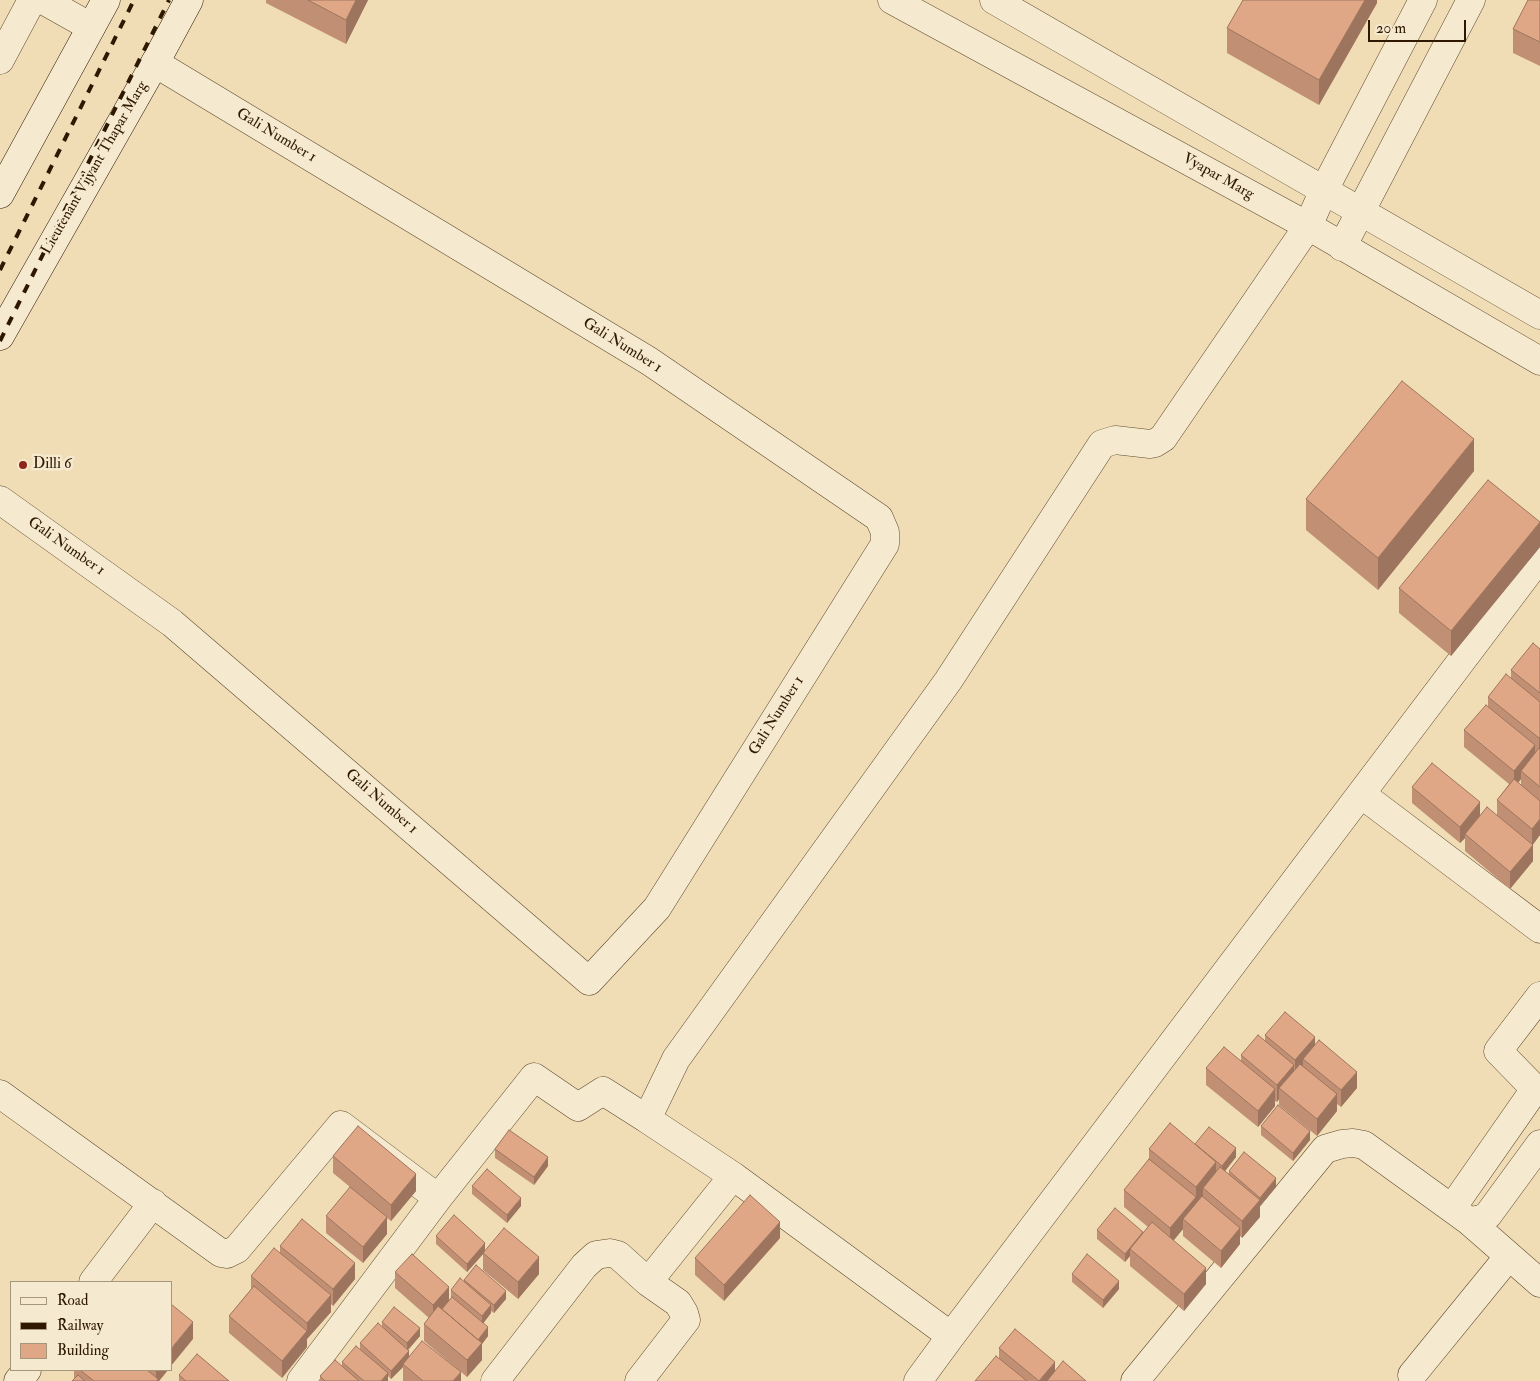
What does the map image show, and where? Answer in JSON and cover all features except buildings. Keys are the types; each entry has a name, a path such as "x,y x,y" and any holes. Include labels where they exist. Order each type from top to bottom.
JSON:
{"street":[{"path":"0,60 32,0"},
{"path":"43,0 91,27"},
{"path":"0,194 106,0"},
{"name":"Lieutenant Vijyant Thapar Marg","path":"0,336 189,0"},
{"name":"Vyapar Marg","path":"892,0 1308,226 1540,361"},
{"path":"994,0 1540,315"},
{"path":"647,1119 676,1059 948,681 1102,444 1115,440 1150,444 1163,438 1308,226 1324,190 1423,0"},
{"path":"1342,247 1471,0"},
{"name":"Gali Number 1","path":"0,500 172,623 589,981 657,908 885,544 885,532 879,518 649,361 155,63"},
{"path":"918,1381 1540,557"},
{"path":"1361,794 1540,929"},
{"path":"1461,1214 1535,1089 1498,1051 1540,996"},
{"path":"301,1381 438,1198 534,1077 578,1107 604,1091 733,1176 951,1336"},
{"path":"0,1094 221,1253 233,1252 237,1249 341,1126 438,1198"},
{"path":"1135,1381 1325,1149 1342,1144 1364,1145 1461,1214 1540,1283"},
{"path":"1461,1214 1482,1219 1488,1215 1540,1144"},
{"path":"648,1282 733,1176"},
{"path":"94,1281 154,1203"},
{"path":"495,1381 584,1266 596,1255 610,1253 618,1255 648,1282 678,1304 686,1320 639,1381"},
{"path":"1412,1375 1509,1256"},
{"path":"18,1381 26,1371"}],"railway":[{"path":"0,270 134,0"},
{"path":"0,341 169,0"}],"place":[{"name":"Dilli 6","path":"23,465"}]}
